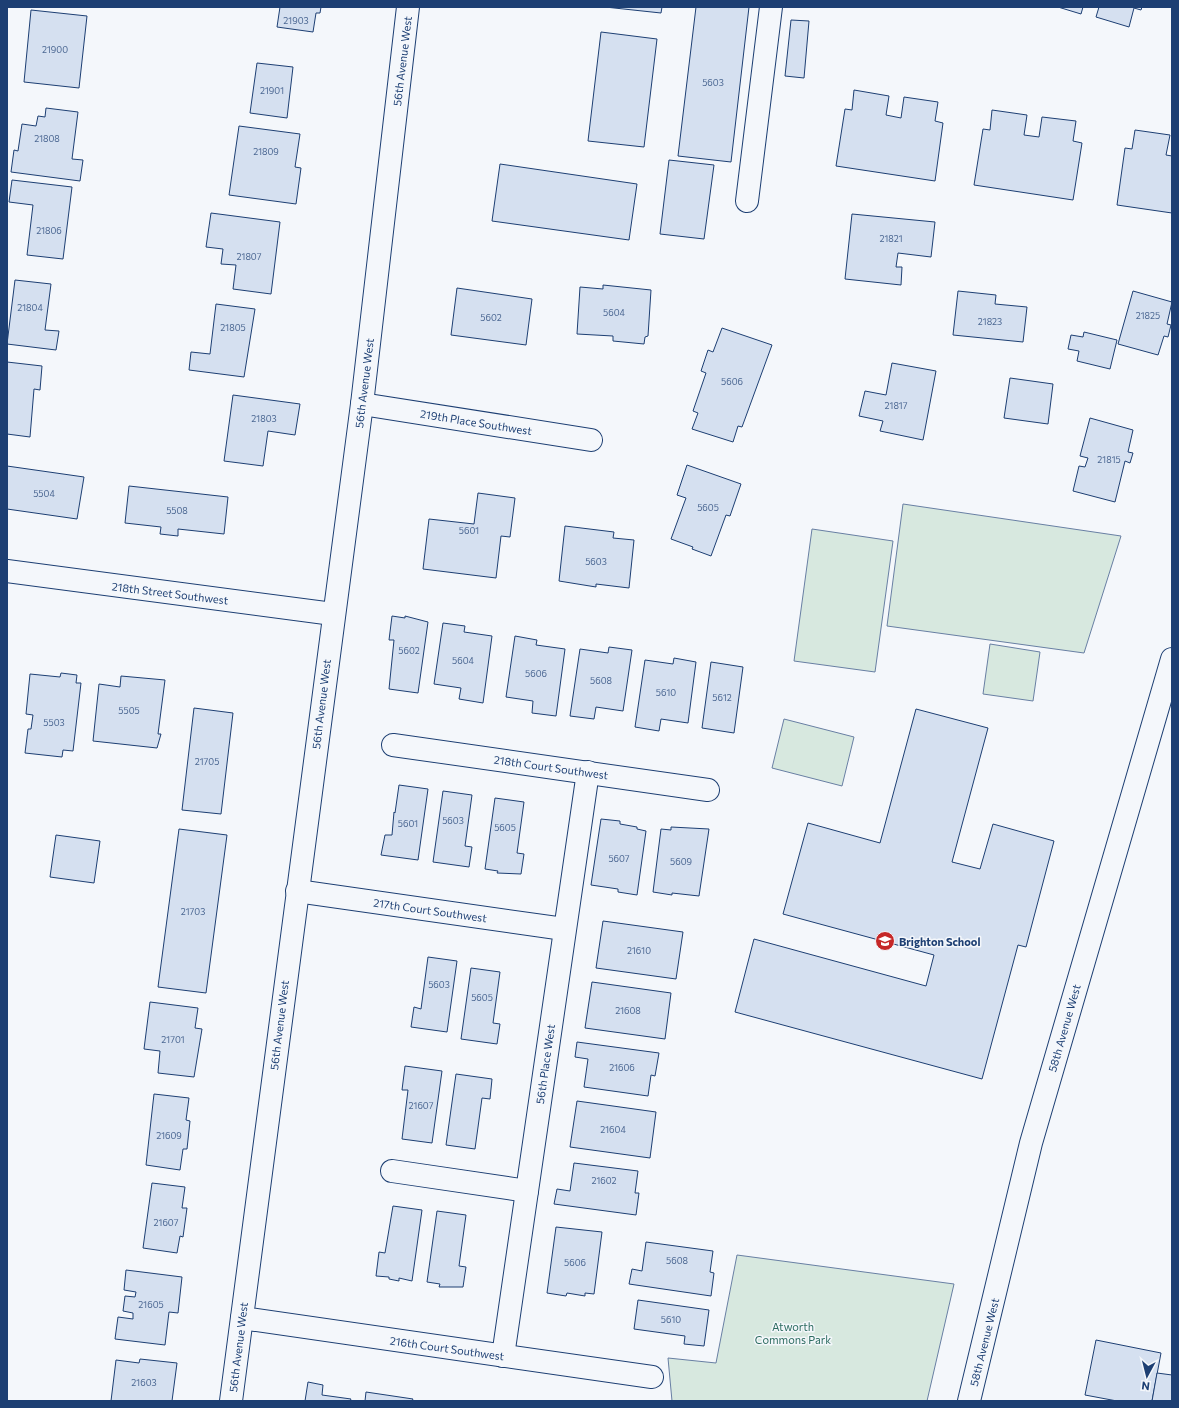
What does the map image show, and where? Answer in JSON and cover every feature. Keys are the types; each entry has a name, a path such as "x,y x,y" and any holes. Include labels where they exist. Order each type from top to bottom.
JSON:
{"street":[{"name":"56th Avenue West","path":"231,1401 333,614 362,404 408,7"},
{"path":"747,201 771,7"},
{"name":"219th Place Southwest","path":"362,404 590,440"},
{"name":"218th Street Southwest","path":"7,571 333,614"},
{"name":"58th Avenue West","path":"973,1400 1031,1143 1172,659"},
{"name":"218th Court Southwest","path":"393,745 708,790"},
{"name":"56th Place West","path":"503,1356 588,772"},
{"name":"217th Court Southwest","path":"297,891 564,929"},
{"path":"392,1171 527,1191"},
{"name":"216th Court Southwest","path":"242,1318 652,1377"}],"green space":[{"path":"903,504 1121,536 1084,653 887,626"},
{"path":"812,529 893,541 875,672 794,661"},
{"path":"990,644 1040,652 1033,701 983,694"},
{"path":"784,719 854,737 842,786 772,768"},
{"name":"Atworth Commons Park","path":"737,1255 954,1284 927,1401 672,1401 668,1358 716,1363"}],"building":[{"path":"280,7 321,7 320,13 316,13 313,32 277,27"},
{"path":"605,7 662,7 661,13"},
{"path":"696,7 749,7 731,162 678,156"},
{"path":"1058,7 1083,7 1081,14"},
{"path":"1099,7 1142,7 1141,10 1134,8 1129,27 1096,17"},
{"path":"31,10 87,16 79,88 24,82"},
{"path":"791,20 809,21 804,78 785,76"},
{"path":"601,32 657,39 644,147 588,141"},
{"path":"257,63 293,67 287,118 250,113"},
{"path":"854,90 889,96 886,115 901,118 904,97 938,102 935,121 943,123 935,181 836,166 845,109 852,110"},
{"path":"46,108 78,112 72,159 83,160 80,181 11,172 14,150 18,151 22,124 36,126 38,116 45,117"},
{"path":"992,110 1027,115 1024,135 1039,137 1042,117 1076,121 1073,141 1082,143 1073,200 974,185 983,129 990,130"},
{"path":"239,126 300,134 295,167 301,168 296,204 229,195"},
{"path":"1135,130 1170,135 1166,155 1172,156 1172,213 1117,205 1125,148 1132,149"},
{"path":"669,160 714,165 704,239 660,234"},
{"path":"500,164 637,184 629,240 492,221"},
{"path":"12,180 72,187 63,259 27,255 33,205 9,202"},
{"path":"211,213 280,222 271,294 233,289 236,265 221,264 223,249 206,247"},
{"path":"852,214 935,222 931,257 898,253 896,267 902,267 901,285 845,279"},
{"path":"15,280 51,284 45,330 59,331 56,350 7,344"},
{"path":"603,285 651,290 648,336 645,337 644,344 613,341 613,336 577,334 580,287 603,289"},
{"path":"457,288 532,299 526,345 451,335"},
{"path":"958,291 996,295 995,304 1027,307 1023,342 953,335"},
{"path":"1133,291 1172,302 1167,324 1171,325 1168,337 1164,336 1158,355 1118,344"},
{"path":"216,304 255,309 244,377 189,370 191,352 210,354"},
{"path":"722,328 772,345 742,427 738,426 733,442 692,429 698,413 693,411 706,373 701,371 708,350 713,352"},
{"path":"1084,332 1117,340 1110,369 1077,361 1079,351 1068,349 1071,335 1083,337"},
{"path":"7,362 42,366 40,390 34,389 30,437 7,434"},
{"path":"892,363 936,371 923,440 880,431 883,421 859,416 865,391 886,395"},
{"path":"1010,378 1053,384 1048,424 1004,418"},
{"path":"233,395 300,404 295,435 268,431 263,466 224,461"},
{"path":"1090,418 1133,430 1128,452 1133,453 1130,463 1125,461 1115,502 1073,491 1079,466 1085,467 1088,458 1080,456"},
{"path":"687,465 741,484 730,516 726,515 711,556 692,549 693,547 671,539 686,498 677,495"},
{"path":"7,466 84,477 77,519 7,509"},
{"path":"129,486 228,497 224,534 178,529 178,536 160,534 161,527 125,523"},
{"path":"478,493 515,498 510,537 501,536 496,578 423,569 429,519 474,524"},
{"path":"565,526 614,532 613,538 634,540 629,588 596,584 596,587 559,581"},
{"path":"392,616 405,618 405,616 428,622 418,693 389,689 394,640 389,640"},
{"path":"443,623 465,626 464,632 492,636 483,703 459,699 461,688 434,684"},
{"path":"515,636 537,640 536,645 565,649 556,716 532,713 533,701 506,697"},
{"path":"609,647 632,650 623,711 596,707 594,719 570,716 580,649 608,653"},
{"path":"674,658 696,662 688,723 661,719 659,731 635,727 645,660 673,664"},
{"path":"711,662 743,667 734,733 702,728"},
{"path":"61,673 77,675 76,683 81,683 73,751 63,750 62,757 25,753 28,729 31,729 33,715 26,714 30,674 60,677"},
{"path":"121,676 165,680 158,734 161,734 157,748 93,741 99,684 120,687"},
{"path":"194,708 233,713 221,814 182,810"},
{"path":"916,709 988,728 952,862 980,869 993,824 1054,841 1026,947 1018,945 982,1079 735,1012 754,939 926,986 934,955 783,914 808,823 880,843"},
{"path":"399,785 428,789 418,860 381,855 385,835 392,835 394,812 395,813"},
{"path":"443,791 472,795 465,846 472,847 469,867 433,862"},
{"path":"495,798 524,802 517,853 524,854 521,874 497,873 498,871 485,869"},
{"path":"601,819 620,821 620,824 637,827 637,829 646,831 637,895 618,892 618,889 591,885"},
{"path":"671,827 709,829 699,896 672,893 672,895 653,892 661,829 671,830"},
{"path":"179,829 227,835 206,993 158,987"},
{"path":"56,835 100,841 94,883 50,877"},
{"path":"603,921 683,932 676,979 596,968"},
{"path":"428,957 457,961 447,1032 411,1027 414,1007 421,1009"},
{"path":"471,968 500,972 493,1023 500,1024 497,1044 461,1039"},
{"path":"592,982 671,993 665,1039 585,1028"},
{"path":"150,1002 198,1008 195,1028 202,1029 194,1077 158,1073 160,1051 144,1049"},
{"path":"577,1042 659,1053 655,1076 651,1075 648,1096 584,1087 588,1059 575,1057"},
{"path":"405,1066 442,1071 432,1143 402,1139 408,1090 402,1090"},
{"path":"456,1074 492,1079 490,1099 482,1098 475,1149 446,1145"},
{"path":"154,1094 189,1098 186,1120 190,1121 187,1149 183,1149 180,1170 146,1165"},
{"path":"577,1101 656,1112 650,1158 570,1147"},
{"path":"574,1163 638,1171 635,1193 639,1193 636,1215 554,1204 557,1189 570,1191"},
{"path":"152,1183 185,1187 182,1208 187,1208 183,1237 180,1236 177,1253 143,1248"},
{"path":"393,1206 422,1210 412,1281 399,1278 399,1281 389,1279 389,1277 376,1276 379,1252 385,1253"},
{"path":"437,1211 466,1215 459,1266 466,1267 463,1287 439,1287 440,1284 427,1282"},
{"path":"556,1227 602,1232 594,1294 585,1293 585,1296 567,1293 566,1296 547,1293"},
{"path":"646,1242 713,1251 710,1272 714,1273 711,1296 629,1284 632,1269 642,1271"},
{"path":"126,1270 182,1277 178,1313 169,1312 165,1345 115,1339 118,1317 133,1319 133,1313 123,1311 125,1296 135,1297 136,1292 124,1290"},
{"path":"638,1300 709,1310 704,1346 684,1344 685,1336 634,1329"},
{"path":"1096,1340 1161,1353 1152,1401 1117,1401 1085,1395"},
{"path":"140,1359 177,1363 172,1401 111,1401 116,1360 139,1363"},
{"path":"1157,1373 1172,1375 1172,1401 1152,1401"},
{"path":"308,1382 323,1385 322,1395 351,1399 350,1401 305,1401"},
{"path":"366,1392 413,1399 412,1401 365,1401"}],"place":[{"name":"Brighton School","path":"885,941"}]}
